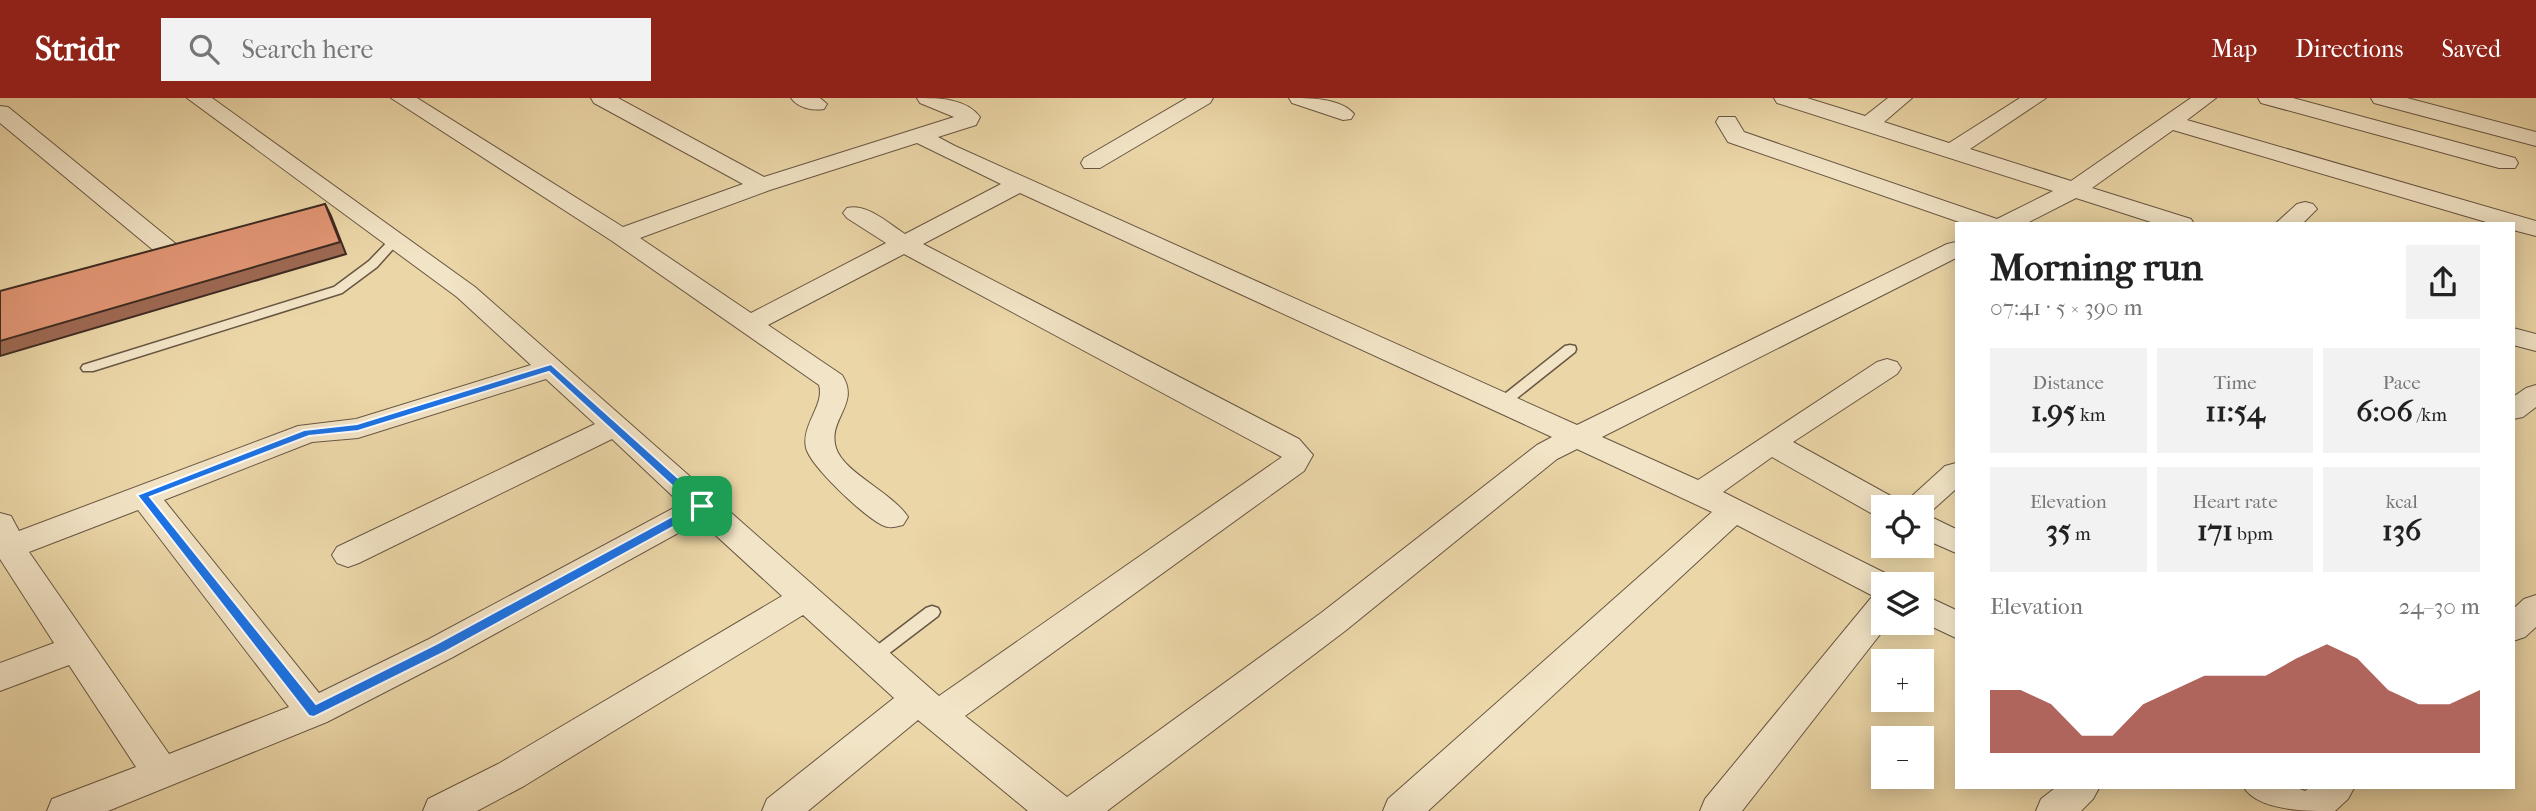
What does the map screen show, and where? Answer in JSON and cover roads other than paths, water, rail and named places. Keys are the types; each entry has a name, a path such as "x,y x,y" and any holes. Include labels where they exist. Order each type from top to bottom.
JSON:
{"street":[{"path":"198,98 466,292 928,707 1056,811"},
{"path":"402,98 621,236 832,381 836,394 827,413 821,447 828,461 892,517"},
{"path":"602,98 762,185"},
{"path":"621,236 762,185 963,122 969,117 928,98"},
{"path":"1092,163 1202,98"},
{"path":"1300,98 1343,114"},
{"path":"1785,98 2176,222"},
{"path":"1868,124 1901,98"},
{"path":"1953,150 2035,98"},
{"path":"2010,222 2075,190 2205,98"},
{"path":"2269,98 2507,163"},
{"path":"2382,98 2536,139"},
{"path":"2475,123 2487,98"},
{"path":"0,112 167,249"},
{"path":"1727,122 1736,137 1982,222"},
{"path":"2172,123 2512,222"},
{"path":"921,136 1020,184 1700,493 1871,581"},
{"path":"750,324 1020,184"},
{"path":"308,212 345,202"},
{"path":"780,811 928,707 1293,464 1298,455 1289,446 906,245 855,213"},
{"path":"2515,223 2536,229"},
{"path":"141,256 192,243"},
{"path":"1078,811 1333,622 1514,475 1573,436 1955,249"},
{"path":"2515,337 2536,343"},
{"path":"161,773 78,648 7,548 308,433 358,428 551,368"},
{"path":"1700,493 1886,368"},
{"path":"2515,409 2536,394"},
{"path":"348,555 615,426"},
{"path":"1771,443 1871,499"},
{"path":"1931,495 1955,474"},
{"path":"143,495 314,712"},
{"path":"66,811 314,712 441,648 702,506"},
{"path":"1402,811 1734,510"},
{"path":"1934,531 1955,542"},
{"path":"443,811 523,768 805,598"},
{"path":"2515,626 2536,608"},
{"path":"1934,613 1955,624"},
{"path":"1719,811 1871,622"},
{"path":"0,677 78,648"},
{"path":"2056,811 2079,789"},
{"path":"2265,789 2308,811 2333,789"}],"lane":[{"path":"88,368 338,290 373,264 396,239"},
{"path":"1502,403 1570,349"},
{"path":"873,657 932,612"}]}
